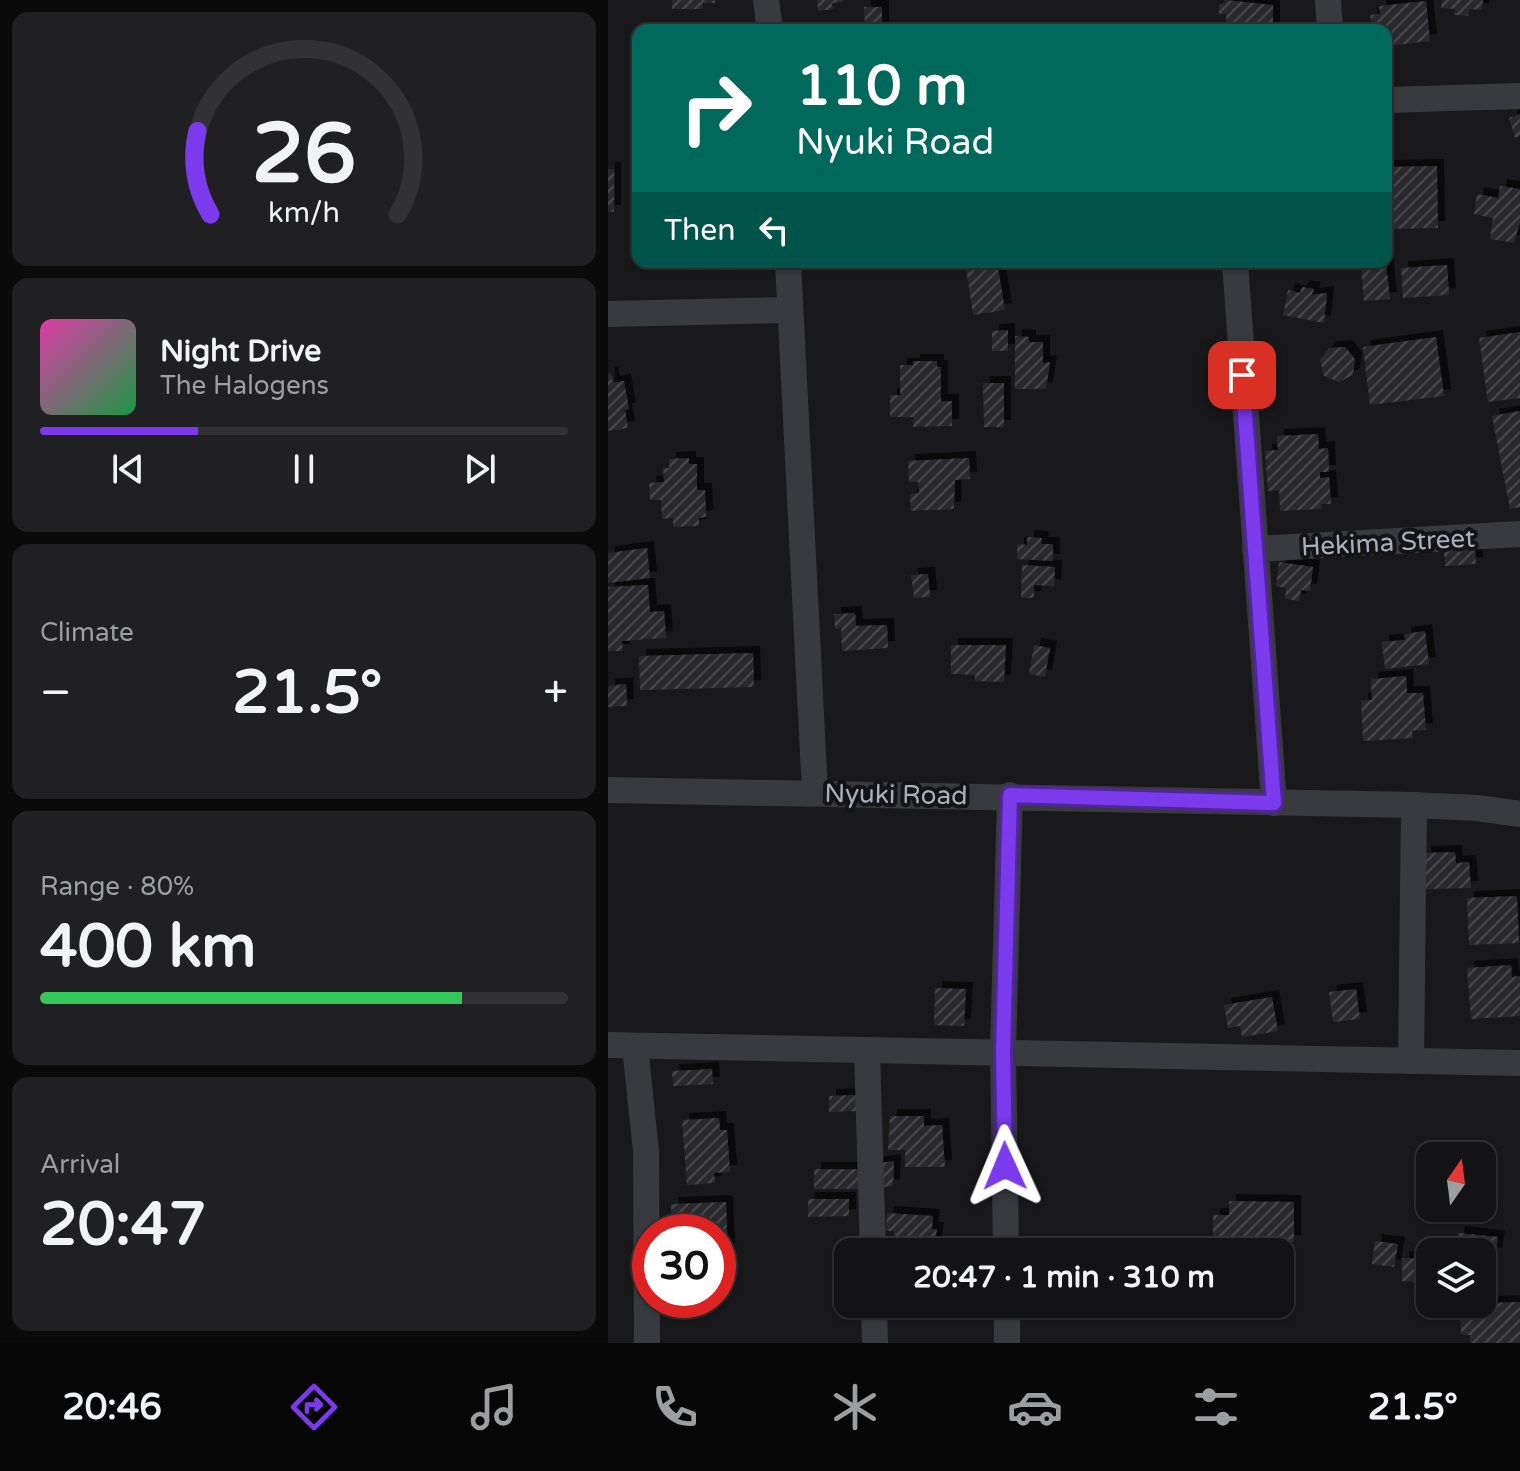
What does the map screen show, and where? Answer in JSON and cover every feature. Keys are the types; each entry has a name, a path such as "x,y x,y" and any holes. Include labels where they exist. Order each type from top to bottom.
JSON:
{"street":[{"path":"766,0 769,24"},
{"path":"1328,0 1330,24"},
{"path":"1392,100 1520,96"},
{"path":"788,268 815,793"},
{"path":"1235,268 1274,803"},
{"path":"608,314 790,310"},
{"name":"Hekima Street","path":"1255,549 1520,534"},
{"name":"Nyuki Road","path":"608,790 1010,795 1414,805 1520,814"},
{"path":"1006,1238 1003,1051 1010,795"},
{"path":"1411,1061 1414,805"},
{"path":"608,1045 1520,1063"},
{"path":"635,1047 646,1151 647,1343"},
{"path":"867,1051 873,1238"},
{"path":"874,1318 875,1343"},
{"path":"1007,1318 1007,1343"}],"building":[{"path":"672,0 715,0 715,3 703,3 703,9 672,9"},
{"path":"817,0 843,2 832,3 833,9 818,11"},
{"path":"1225,0 1273,5 1273,24 1226,24 1226,14 1219,14 1219,4 1225,3"},
{"path":"1442,0 1483,0 1482,10 1469,9 1468,16 1454,15 1455,9 1441,8"},
{"path":"1426,1 1430,41 1392,45 1392,24 1371,24 1370,15 1380,14 1379,6"},
{"path":"864,7 882,7 882,24 865,24"},
{"path":"1520,114 1520,136 1515,138 1509,118"},
{"path":"1437,166 1438,228 1392,229 1392,167"},
{"path":"608,169 614,169 614,212 608,212"},
{"path":"1500,186 1520,189 1520,222 1514,243 1490,239 1493,218 1474,214 1477,194 1498,198"},
{"path":"1447,265 1449,295 1403,298 1401,268"},
{"path":"680,268 733,268 680,270"},
{"path":"966,268 998,268 1005,310 973,315"},
{"path":"1361,268 1387,268 1390,299 1364,301"},
{"path":"1302,287 1314,289 1312,295 1327,293 1324,323 1283,315 1288,290 1300,293"},
{"path":"1008,330 1008,351 992,351 992,331"},
{"path":"1520,332 1520,398 1488,402 1479,338"},
{"path":"1015,336 1029,337 1029,342 1043,342 1043,363 1050,362 1046,389 1015,389"},
{"path":"1436,337 1444,396 1370,405 1363,347"},
{"path":"1345,347 1355,359 1353,375 1339,382 1324,376 1320,360 1329,348"},
{"path":"913,361 937,361 937,367 941,367 941,401 952,401 952,426 913,427 914,417 890,417 890,395 900,395 900,365 913,365"},
{"path":"611,373 613,383 624,381 629,409 625,410 628,428 608,431 608,374"},
{"path":"983,383 1004,383 1004,427 984,427"},
{"path":"1520,411 1520,507 1510,509 1492,416"},
{"path":"1318,434 1319,449 1328,448 1329,472 1320,472 1320,478 1329,477 1331,504 1321,504 1322,509 1280,511 1279,490 1268,491 1265,451 1278,450 1277,436"},
{"path":"689,458 689,464 697,464 697,490 705,490 706,517 699,518 699,526 673,527 673,518 662,519 661,500 650,500 649,483 664,482 663,468 669,468 669,459"},
{"path":"969,458 970,479 955,480 954,509 911,511 910,494 919,493 918,482 909,482 908,461"},
{"path":"1027,537 1042,538 1041,544 1053,544 1053,561 1017,559 1017,544 1027,545"},
{"path":"1475,543 1476,564 1445,566 1444,551 1358,556 1357,550"},
{"path":"647,548 650,578 608,583 608,553"},
{"path":"1279,562 1313,567 1310,591 1301,590 1299,601 1285,599 1286,588 1276,586"},
{"path":"1022,565 1055,567 1054,586 1034,585 1034,598 1021,598"},
{"path":"928,574 930,597 914,598 911,575"},
{"path":"648,585 650,612 664,611 666,638 622,641 623,651 608,651 608,587"},
{"path":"855,613 856,626 887,625 888,648 842,651 841,628 835,629 834,614"},
{"path":"1425,631 1429,664 1385,669 1382,642 1405,640 1404,634"},
{"path":"951,645 1006,645 1004,682 975,681 975,675 951,674"},
{"path":"1034,645 1050,648 1045,677 1029,674"},
{"path":"753,653 754,687 640,690 639,656"},
{"path":"1406,676 1407,693 1423,693 1426,730 1412,731 1413,738 1363,741 1361,700 1372,700 1371,679"},
{"path":"626,684 627,706 608,707 608,686"},
{"path":"1455,852 1456,863 1469,862 1471,888 1426,889 1424,853"},
{"path":"1517,896 1519,943 1469,945 1467,898"},
{"path":"1511,965 1512,977 1520,976 1520,1016 1471,1019 1467,968"},
{"path":"935,988 966,989 964,1026 934,1025"},
{"path":"1356,989 1360,1019 1333,1022 1329,992"},
{"path":"1272,997 1278,1031 1242,1037 1240,1026 1228,1028 1224,1005"},
{"path":"712,1069 713,1084 673,1086 672,1071"},
{"path":"856,1095 857,1111 829,1112 829,1096"},
{"path":"890,1116 924,1116 924,1126 942,1125 945,1167 905,1167 905,1150 888,1150"},
{"path":"719,1118 720,1130 727,1130 730,1172 714,1173 715,1183 687,1185 682,1120"},
{"path":"894,1161 893,1186 876,1188 874,1164"},
{"path":"814,1169 861,1169 861,1189 814,1189"},
{"path":"808,1199 849,1199 849,1216 808,1217"},
{"path":"1229,1201 1294,1202 1294,1238 1213,1238 1213,1215 1229,1215"},
{"path":"726,1202 726,1214 671,1214 671,1204"},
{"path":"887,1213 933,1216 932,1229 937,1229 935,1238 894,1238 894,1231 886,1231"},
{"path":"1458,1233 1498,1237 1496,1249 1496,1238 1457,1238"},
{"path":"1375,1241 1398,1244 1394,1267 1372,1264"},
{"path":"1402,1258 1416,1258 1416,1282 1402,1281"},
{"path":"1520,1302 1520,1343 1470,1343 1470,1335 1461,1335 1460,1318 1496,1318 1496,1303"}],"route":[{"path":"1005,1166 1003,1051 1010,795 1274,803 1242,375"}]}
